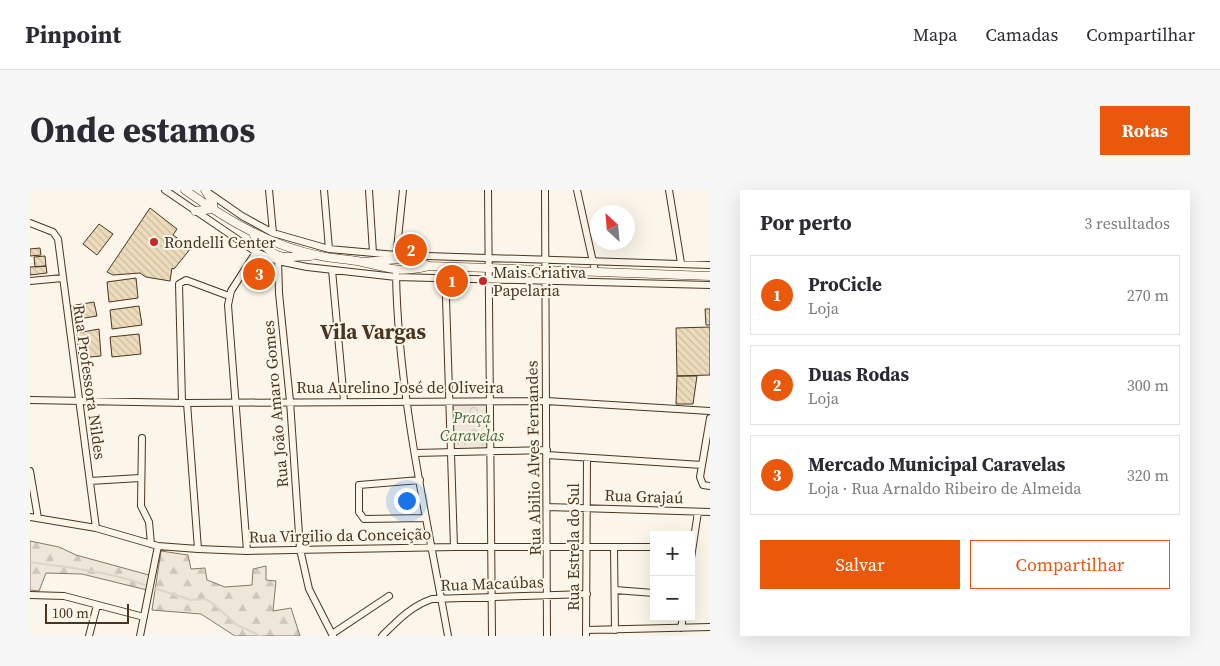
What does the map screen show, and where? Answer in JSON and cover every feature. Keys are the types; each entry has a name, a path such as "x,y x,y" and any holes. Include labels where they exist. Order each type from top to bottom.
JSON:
{"main road":[{"path":"185,190 213,210 252,233 278,259 320,256"},
{"path":"205,190 213,203 213,210"},
{"path":"195,211 213,210"},
{"path":"252,233 273,237 290,248 320,256 363,262 399,273 430,266 445,266 710,276"},
{"path":"270,253 273,237"},
{"path":"288,257 290,248"},
{"path":"387,270 386,264 396,258"},
{"path":"396,258 399,273"},
{"path":"363,262 396,258 430,266"}],"street":[{"path":"165,190 256,252 278,259 332,270 445,277 710,285"},
{"path":"205,190 273,237 329,249 373,253 396,258 593,260 710,265"},
{"path":"269,190 273,237"},
{"path":"324,190 329,249"},
{"path":"369,190 373,253"},
{"path":"396,258 403,190"},
{"path":"488,190 492,636"},
{"name":"Rua Abilio Alves Fernandes","path":"545,190 547,636"},
{"path":"577,190 595,271"},
{"path":"670,190 680,263"},
{"name":"Rua Professora Nildes","path":"30,223 53,232 58,239 96,528"},
{"path":"247,551 237,402 228,314 229,296 256,252"},
{"name":"Rua João Amaro Gomes","path":"278,259 279,293 290,401 300,549 309,589 332,635"},
{"path":"445,266 454,547"},
{"path":"332,270 344,401"},
{"path":"399,273 401,349 415,453 448,636"},
{"path":"665,275 665,285"},
{"path":"30,281 63,278"},
{"path":"198,549 184,402 179,284 186,280 229,296"},
{"name":"Rua Aurelino José de Oliveira","path":"30,400 184,402 490,400 546,401 710,411"},
{"path":"710,418 700,482 710,486"},
{"path":"140,636 154,544 149,522 141,506 142,438"},
{"path":"415,453 491,451 547,453 587,458 702,465"},
{"name":"Rua Estrela do Sul","path":"586,633 587,458"},
{"path":"30,476 38,518"},
{"path":"90,481 140,478"},
{"path":"420,480 366,484 358,487 359,512 364,519 426,518"},
{"name":"Rua Grajaú","path":"547,507 710,512"},
{"path":"695,531 698,512"},
{"name":"Rua Virgilio da Conceição","path":"30,517 96,528 154,544 198,549 247,551 432,547 650,547"},
{"path":"614,548 615,630"},
{"path":"616,590 650,593"},
{"name":"Rua Macaúbas","path":"382,636 414,607 423,602 441,598 587,594"},
{"path":"30,595 64,596 144,617"},
{"path":"332,635 389,596"},
{"path":"89,636 97,605"},
{"path":"682,628 683,621"},
{"path":"586,633 615,630 626,633 710,627"}],"green space":[{"name":"Praça Caravelas","path":"453,404 490,404 490,448 454,449"},
{"path":"30,541 59,547 76,555 149,575 147,590 82,574 46,573 39,591 30,590"},
{"path":"161,551 188,555 191,569 205,568 207,580 225,587 252,585 253,569 266,566 266,580 276,581 273,611 291,608 300,636 235,636 201,614 152,610"}],"building":[{"name":"Rondelli Center","path":"150,208 177,229 173,235 191,248 174,269 172,268 170,281 146,277 140,273 113,275 107,272"},
{"path":"99,224 113,234 97,255 83,244"},
{"path":"40,248 41,255 30,256 30,249"},
{"path":"45,256 46,266 35,267 34,257"},
{"path":"254,260 272,268 263,288 245,280"},
{"path":"46,266 47,273 30,275 30,267"},
{"path":"136,278 138,298 109,302 107,282"},
{"path":"94,302 97,316 72,320 70,306"},
{"path":"139,306 142,325 112,329 110,310"},
{"path":"705,309 710,309 710,325 706,325"},
{"path":"710,327 710,375 677,376 676,328"},
{"path":"99,329 101,356 79,358 77,333"},
{"path":"139,334 141,354 112,357 110,337"},
{"path":"677,376 697,376 693,404 676,404"}],"waterway":[{"path":"30,562 103,573 145,585"},
{"path":"154,588 191,600 205,599 237,625 261,636"}],"place":[{"name":"Rondelli Center","path":"154,242"},
{"name":"Duas Rodas","path":"411,250"},
{"name":"Mercado Municipal Caravelas","path":"259,274"},
{"name":"ProCicle","path":"452,281"},
{"name":"Mais Criativa Papelaria","path":"483,281"}],"district":[{"name":"Vila Vargas","path":"373,332"}]}
